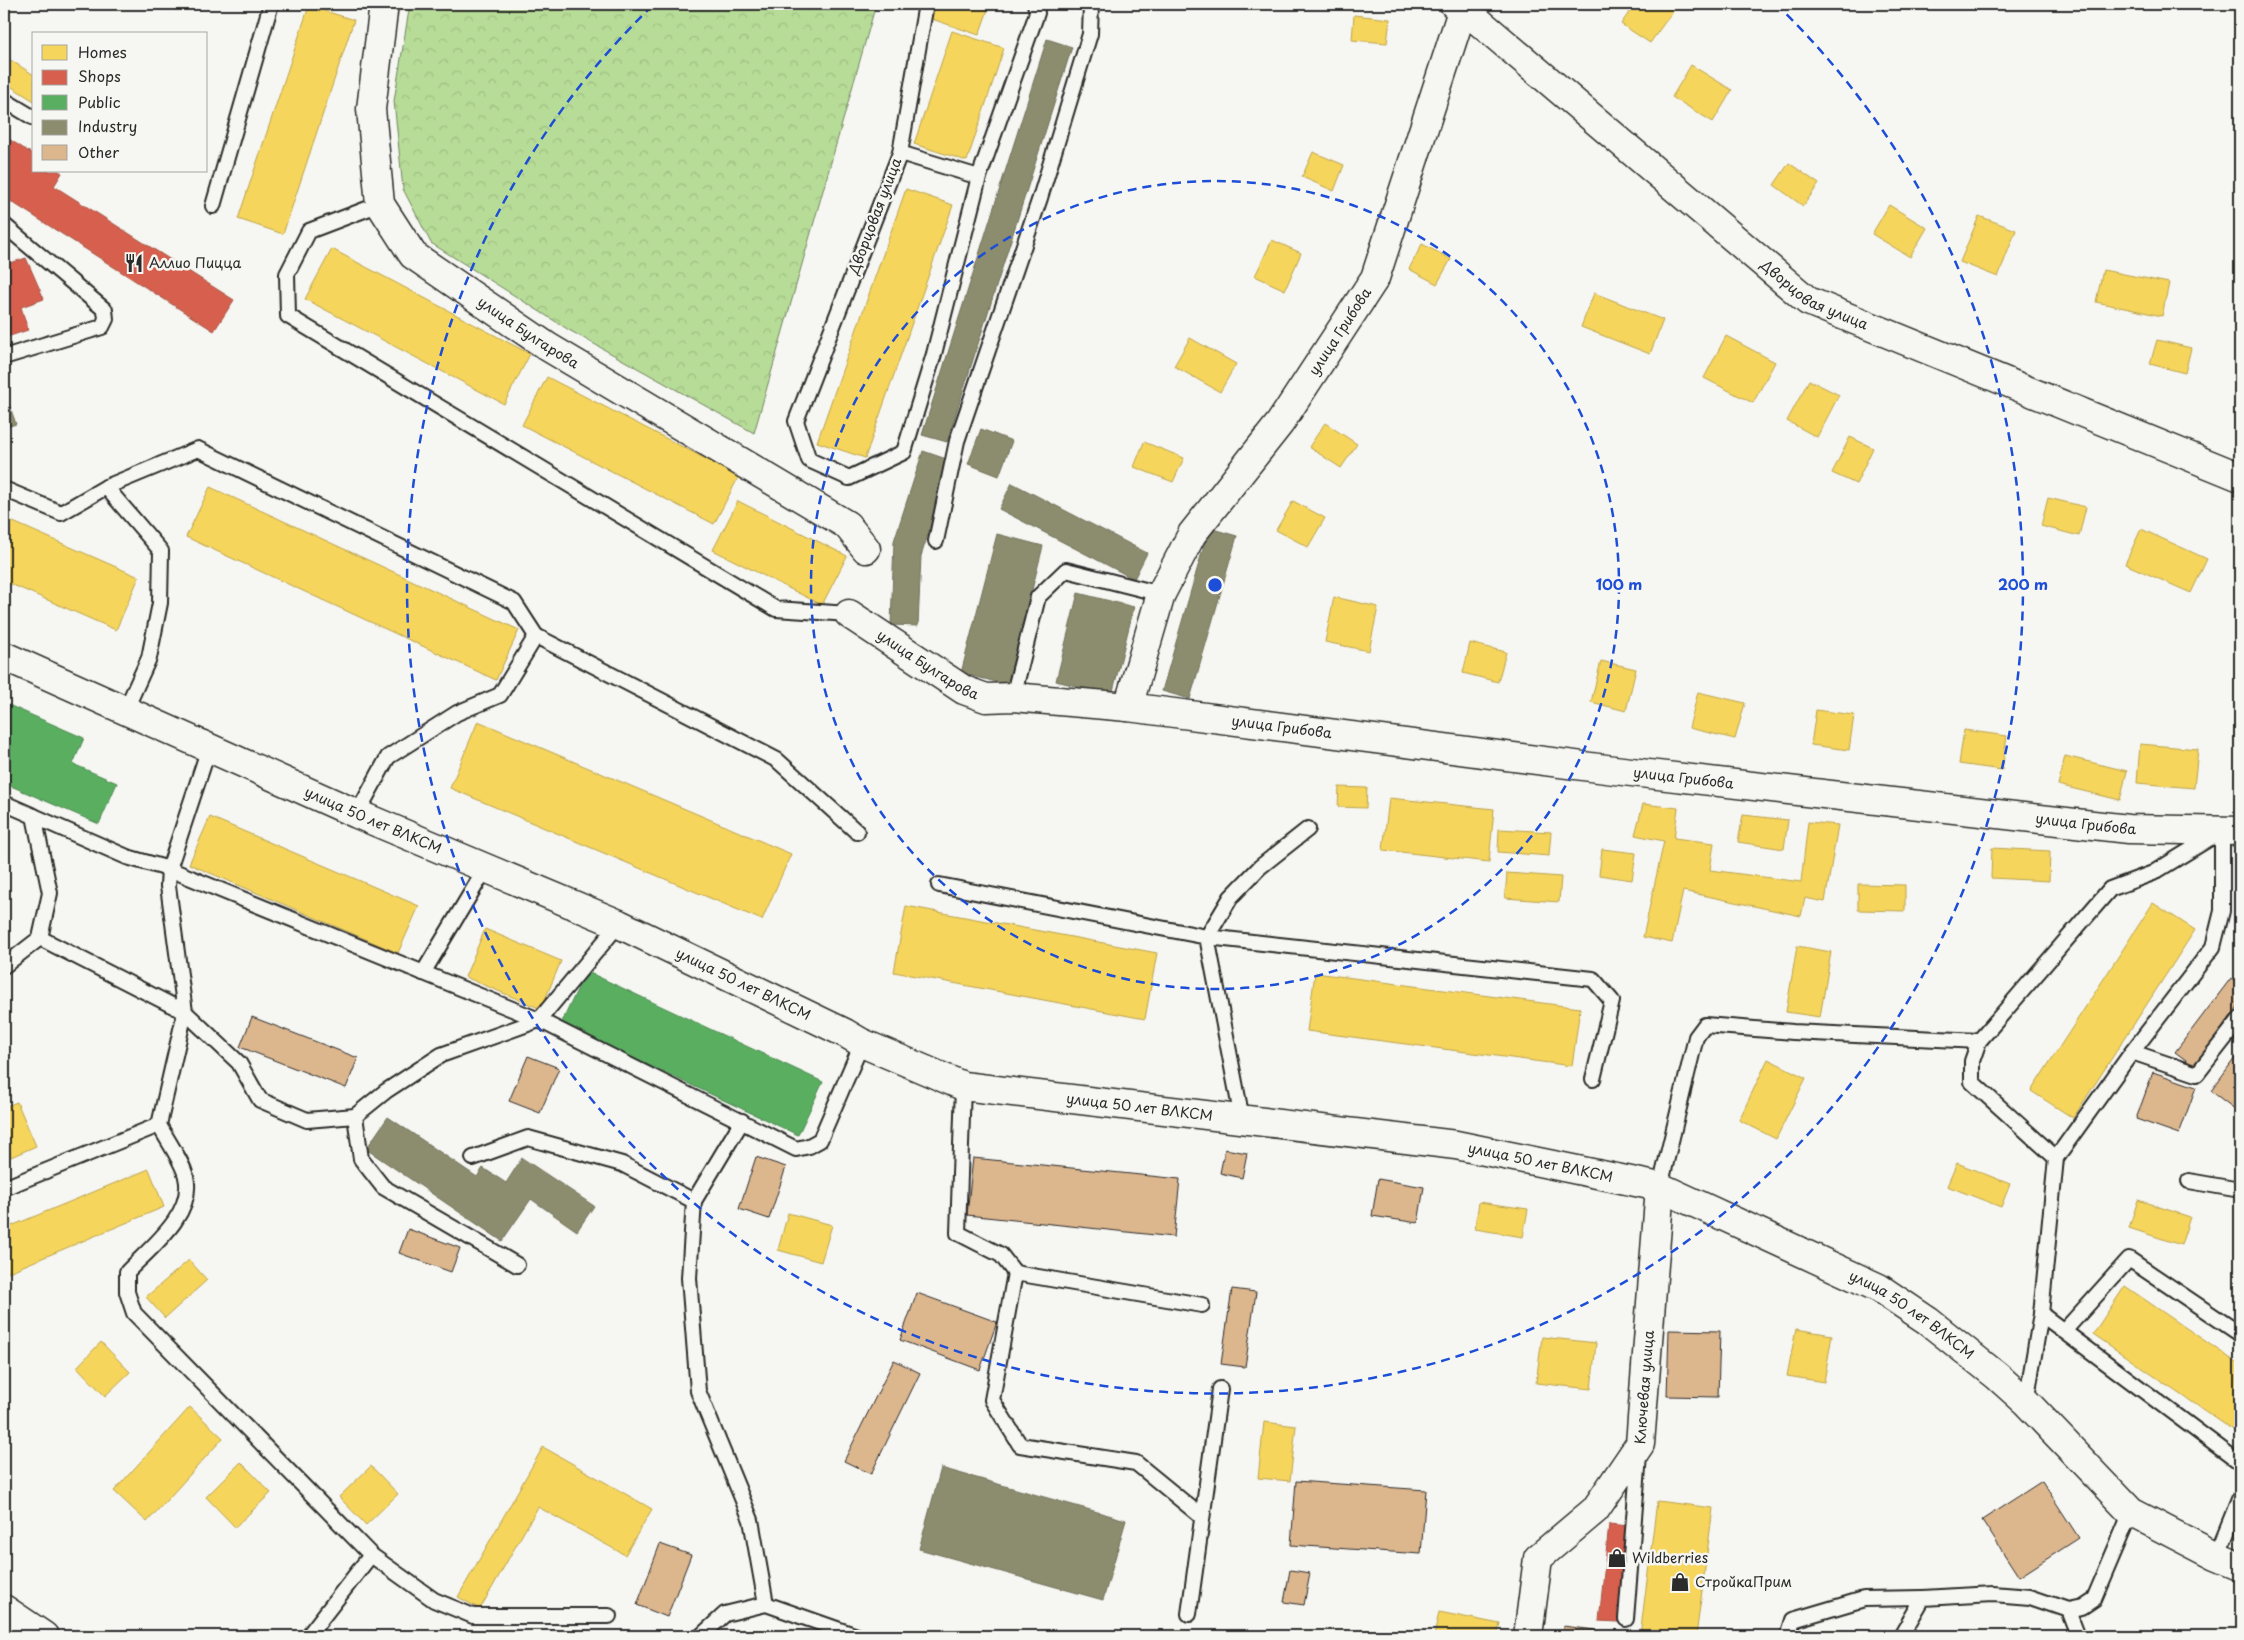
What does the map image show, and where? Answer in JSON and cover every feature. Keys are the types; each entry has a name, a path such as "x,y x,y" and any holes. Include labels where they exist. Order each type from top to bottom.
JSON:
{"street":[{"name":"улица Булгарова","path":"384,4 371,109 380,204 412,255 548,347 840,520 847,525 866,549"},
{"name":"Дворцовая улица","path":"1458,6 1808,301 2240,477"},
{"name":"улица Грибова","path":"1128,707 1161,594 1192,534 1280,423 1375,278 1458,6"},
{"name":"улица Булгарова","path":"849,614 964,690 986,698 1013,698"},
{"name":"улица 50 лет ВЛКСМ","path":"4,656 358,814 618,924 845,1032 862,1043 963,1086 1456,1145 1660,1187 1879,1288 1928,1321 1998,1376 2026,1402 2131,1512 2228,1561"},
{"name":"улица Грибова","path":"1013,698 1128,707 1614,770 2128,829 2231,831"},
{"name":"Ключевая улица","path":"1528,1636 1538,1558 1595,1510 1640,1444 1660,1187"},
{"path":"4,1609 44,1636"}],"lane":[{"path":"213,206 271,4"},
{"name":"Дворцовая улица","path":"926,4 900,154 796,421 809,460 850,478 904,452 934,354 978,177"},
{"path":"900,154 978,177 1037,13 1035,4"},
{"path":"936,541 957,441 1040,198 1090,34 1091,4"},
{"path":"4,100 32,117"},
{"path":"380,204 309,231 287,274 288,316 776,609 849,614"},
{"path":"4,226 105,310 106,318 102,327 4,357"},
{"path":"4,489 61,513 106,487 198,450 514,602 536,636 777,760 857,832"},
{"path":"106,487 161,551 160,603 149,658 126,709"},
{"path":"1013,698 1038,597 1066,570 1161,594"},
{"path":"358,814 388,757 457,713 500,695 536,636"},
{"path":"209,748 169,869 168,886 185,1012 160,1125 186,1176 187,1196 179,1217 127,1272 127,1292 134,1313 371,1555 434,1600 473,1616 609,1616"},
{"path":"4,803 127,857 169,869 539,1020 796,1149 820,1140 862,1043"},
{"path":"4,966 40,938 50,893 34,816"},
{"path":"1242,1119 1208,937 1231,897 1260,867 1308,829"},
{"path":"2056,1158 1972,1082 1972,1061 1979,1041 2110,889 2153,873 2231,831"},
{"path":"2026,1402 2041,1314 2056,1158 2132,1052 2213,947 2222,911 2231,831"},
{"path":"423,973 486,868"},
{"path":"939,885 1208,937 1593,979 1612,1001 1594,1079"},
{"path":"40,938 185,1012 239,1063 260,1100 307,1120 354,1116 386,1091 441,1055 539,1020 618,924"},
{"path":"2132,1052 2197,1074 2240,1019"},
{"path":"1660,1187 1696,1037 1705,1024 1793,1032 1979,1041"},
{"path":"963,1086 958,1233 1001,1255 1015,1273 1202,1305"},
{"path":"354,1116 361,1159 383,1187 517,1265"},
{"path":"742,1122 694,1201 688,1278 698,1391 751,1520 766,1604"},
{"path":"4,1188 160,1125"},
{"path":"473,1158 528,1138 622,1164 694,1201"},
{"path":"2189,1181 2240,1190"},
{"path":"2065,1330 2129,1259 2240,1334"},
{"path":"1015,1273 992,1400 1020,1445 1136,1463 1202,1517"},
{"path":"2041,1314 2240,1462"},
{"path":"1189,1614 1220,1389"},
{"path":"1626,1619 1640,1444"},
{"path":"2228,1561 2240,1497"},
{"path":"1788,1636 1793,1620 1864,1599 1993,1594 2030,1597 2068,1610 2082,1607 2094,1599 2131,1512"},
{"path":"308,1636 371,1555"},
{"path":"1901,1636 1923,1598"},
{"path":"701,1636 725,1614 766,1604 857,1636"},
{"path":"2068,1610 2078,1636"}],"green space":[{"path":"410,4 876,4 754,433 569,330 431,243 403,189 394,101"}],"building: Homes":[{"path":"936,4 990,4 979,35 929,18"},
{"path":"1635,4 1668,4 1675,8 1650,43 1621,24"},
{"path":"309,6 354,20 283,234 238,219"},
{"path":"1354,15 1390,19 1387,43 1352,40"},
{"path":"952,31 1004,48 967,161 914,144"},
{"path":"4,56 32,74 32,100 4,82"},
{"path":"1691,65 1732,90 1713,122 1672,97"},
{"path":"1313,152 1344,165 1334,191 1302,177"},
{"path":"1789,163 1819,184 1803,206 1774,185"},
{"path":"906,189 953,205 865,458 817,442"},
{"path":"1889,205 1927,228 1910,257 1872,234"},
{"path":"1979,216 2016,230 1998,277 1960,262"},
{"path":"1272,240 1301,253 1285,290 1255,276"},
{"path":"1422,244 1451,259 1437,284 1409,269"},
{"path":"332,249 530,354 504,404 305,299"},
{"path":"2103,270 2169,283 2162,316 2096,302"},
{"path":"1594,293 1663,320 1650,354 1581,327"},
{"path":"1726,336 1775,362 1753,403 1704,378"},
{"path":"1190,338 1236,364 1220,392 1174,366"},
{"path":"2157,340 2191,348 2185,373 2150,364"},
{"path":"547,377 739,476 714,524 522,425"},
{"path":"1809,380 1839,395 1817,437 1787,421"},
{"path":"1325,423 1357,444 1341,468 1309,447"},
{"path":"1850,437 1873,448 1856,484 1832,473"},
{"path":"1144,442 1184,458 1173,482 1134,467"},
{"path":"210,487 519,630 496,680 186,537"},
{"path":"2048,498 2086,507 2079,536 2041,526"},
{"path":"738,501 847,556 822,605 713,550"},
{"path":"1293,501 1325,518 1308,547 1276,530"},
{"path":"4,518 139,577 116,630 4,581"},
{"path":"2141,529 2207,559 2191,593 2125,564"},
{"path":"1334,597 1378,607 1369,651 1325,642"},
{"path":"2240,607 2240,621 2234,617"},
{"path":"1470,643 1506,652 1498,682 1463,673"},
{"path":"1601,661 1636,669 1626,711 1591,702"},
{"path":"1698,692 1745,703 1735,739 1689,728"},
{"path":"1816,710 1854,715 1849,750 1811,745"},
{"path":"478,721 791,854 762,920 450,788"},
{"path":"1964,730 2007,736 2002,770 1959,764"},
{"path":"2140,744 2198,749 2194,788 2137,783"},
{"path":"2065,756 2127,771 2120,800 2058,785"},
{"path":"1339,787 1367,788 1366,808 1338,807"},
{"path":"1389,798 1494,809 1489,862 1383,850"},
{"path":"1643,804 1678,808 1674,838 1714,843 1710,870 1801,882 1808,822 1838,825 1825,902 1805,898 1801,916 1683,891 1672,943 1643,937 1664,841 1635,835"},
{"path":"1743,815 1788,820 1784,849 1738,842"},
{"path":"210,817 419,906 398,953 189,864"},
{"path":"1499,829 1551,832 1549,856 1498,852"},
{"path":"1992,848 2050,851 2049,881 1991,878"},
{"path":"1602,849 1636,853 1632,880 1599,875"},
{"path":"1507,873 1561,877 1559,902 1505,898"},
{"path":"1858,884 1905,885 1905,911 1858,910"},
{"path":"2153,903 2195,930 2073,1118 2031,1091"},
{"path":"906,906 1157,953 1145,1019 894,972"},
{"path":"485,929 561,961 541,1009 465,977"},
{"path":"1797,946 1831,952 1820,1017 1786,1012"},
{"path":"1315,973 1580,1008 1572,1066 1307,1031"},
{"path":"1768,1059 1806,1078 1776,1139 1739,1120"},
{"path":"17,1102 36,1146 11,1157 4,1139 4,1107"},
{"path":"1957,1163 2010,1184 2001,1207 1947,1186"},
{"path":"149,1169 164,1207 4,1274 4,1229"},
{"path":"2138,1200 2190,1217 2181,1245 2129,1228"},
{"path":"1479,1202 1528,1209 1523,1237 1475,1229"},
{"path":"788,1213 832,1225 821,1262 778,1250"},
{"path":"189,1260 207,1280 165,1318 146,1297"},
{"path":"2125,1286 2240,1365 2240,1435 2093,1334"},
{"path":"1796,1329 1832,1335 1824,1382 1787,1376"},
{"path":"1542,1337 1596,1343 1591,1389 1536,1383"},
{"path":"101,1342 130,1372 105,1396 77,1367"},
{"path":"190,1407 223,1438 147,1522 114,1491"},
{"path":"1264,1422 1296,1426 1290,1481 1258,1478"},
{"path":"543,1447 652,1509 625,1555 538,1507 480,1609 458,1597"},
{"path":"241,1462 271,1493 235,1527 206,1497"},
{"path":"371,1466 398,1494 366,1525 339,1497"},
{"path":"1657,1501 1713,1508 1696,1636 1640,1636"},
{"path":"1439,1612 1500,1624 1497,1636 1434,1636"}],"building: Shops":[{"path":"4,136 32,154 32,172 60,172 62,173 54,186 234,300 214,331 4,197"},
{"path":"26,258 44,299 21,307 28,330 4,338 4,265"},
{"path":"1609,1524 1628,1526 1618,1622 1599,1621"}],"building: Public":[{"path":"4,703 84,738 73,764 117,783 99,824 4,783"},
{"path":"586,971 823,1082 798,1135 561,1024"}],"building: Industry":[{"path":"1047,39 1072,47 947,442 922,435"},
{"path":"4,390 16,424 4,428"},
{"path":"981,429 1012,441 999,476 968,464"},
{"path":"923,451 952,461 921,556 918,626 891,625 894,541"},
{"path":"1012,483 1147,553 1134,579 999,509"},
{"path":"1209,528 1237,536 1190,699 1162,691"},
{"path":"997,534 1043,546 1008,685 961,673"},
{"path":"1078,593 1134,607 1112,695 1056,681"},
{"path":"388,1117 477,1177 483,1168 506,1183 522,1158 594,1206 577,1231 531,1199 502,1241 366,1149"},
{"path":"941,1468 1126,1520 1103,1600 919,1549"}],"building: Other":[{"path":"2231,978 2240,985 2240,1004 2194,1066 2175,1052"},
{"path":"252,1017 358,1058 346,1088 240,1047"},
{"path":"2240,1051 2240,1113 2211,1091"},
{"path":"528,1056 559,1068 540,1113 509,1101"},
{"path":"2153,1072 2196,1087 2179,1134 2136,1119"},
{"path":"1225,1149 1247,1153 1242,1178 1220,1173"},
{"path":"756,1157 786,1167 769,1219 739,1209"},
{"path":"973,1158 1180,1179 1174,1237 967,1215"},
{"path":"1378,1179 1424,1187 1418,1223 1372,1216"},
{"path":"408,1229 460,1248 451,1272 399,1253"},
{"path":"1232,1289 1256,1292 1245,1367 1221,1364"},
{"path":"917,1293 997,1322 980,1370 900,1340"},
{"path":"1669,1330 1720,1331 1718,1397 1667,1396"},
{"path":"894,1360 920,1373 871,1474 844,1461"},
{"path":"1296,1481 1426,1490 1421,1554 1291,1545"},
{"path":"2042,1481 2079,1538 2019,1577 1982,1520"},
{"path":"660,1544 691,1555 667,1617 637,1605"},
{"path":"1290,1570 1310,1573 1304,1605 1284,1602"},
{"path":"1563,1626 1595,1630 1594,1636 1562,1636"},
{"path":"486,1633 503,1636 485,1636"}],"place":[{"name":"Аллио Пицца","path":"134,263"},
{"name":"Wildberries","path":"1617,1558"},
{"name":"СтройкаПрим","path":"1680,1582"}]}
